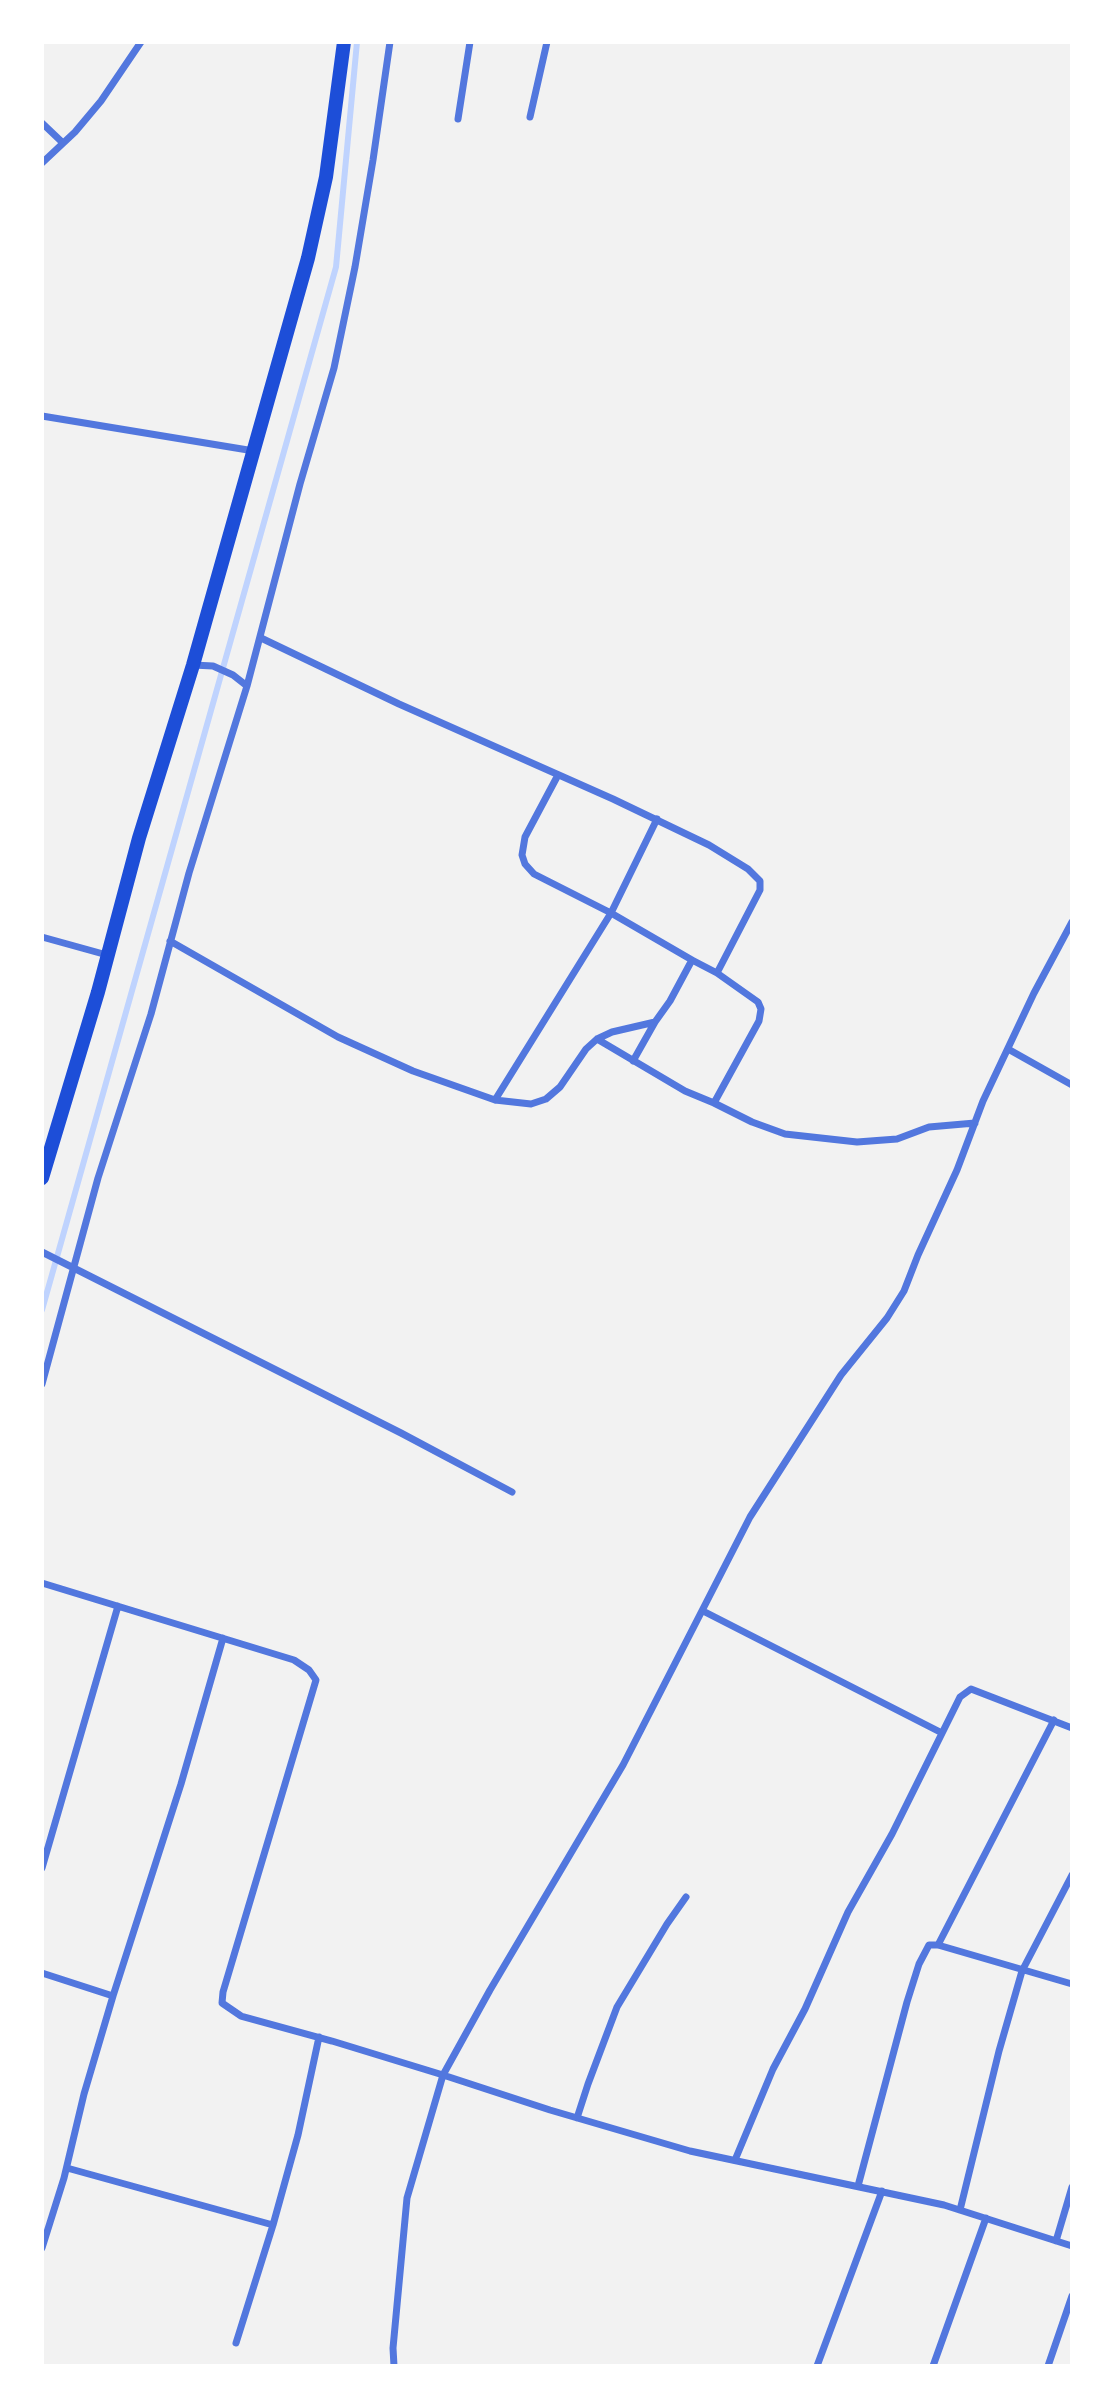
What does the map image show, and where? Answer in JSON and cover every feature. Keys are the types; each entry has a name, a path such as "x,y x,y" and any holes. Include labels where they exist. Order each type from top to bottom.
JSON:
{"main road":[{"path":"42,1178 99,992 139,838 193,665 311,244 326,177 344,42"}],"street":[{"path":"42,163 101,101 141,42"},
{"path":"42,1384 98,1178 151,1014 189,873 247,687 300,484 334,368 371,173 390,42"},
{"path":"458,119 470,42"},
{"path":"530,117 547,42"},
{"path":"42,123 63,143"},
{"path":"42,416 254,451"},
{"path":"261,638 657,819 709,845 748,869 760,881 760,890 717,973"},
{"path":"193,665 213,666 233,674 247,687"},
{"path":"558,775 525,837 522,855 525,864 534,874 611,913 717,973 758,1002 761,1009 759,1021 714,1103"},
{"path":"495,1100 611,913 657,819"},
{"path":"394,2366 393,2348 407,2198 443,2076 490,1990 623,1765 757,1506 841,1375 887,1318 904,1291 1008,1049 1072,922"},
{"path":"42,937 107,955"},
{"path":"170,940 338,1037 413,1071 495,1100 531,1104 546,1099 560,1087 586,1049 597,1039 612,1032 655,1022"},
{"path":"632,1061 692,960"},
{"path":"597,1039 685,1091 785,1134 857,1142 897,1139 929,1127 975,1123"},
{"path":"1008,1049 1072,1085"},
{"path":"45,1254 401,1433 512,1492"},
{"path":"42,1583 294,1660 309,1670 316,1680 223,1992 222,2003 241,2016 319,2037 690,2151 960,2210 1072,2246"},
{"path":"42,1868 118,1606"},
{"path":"703,1611 942,1733"},
{"path":"42,2248 67,2168 84,2094 113,1996 181,1784 223,1638"},
{"path":"735,2160 773,2068 805,2009 848,1912 892,1834 960,1698 971,1689 1072,1728"},
{"path":"938,1945 1054,1720"},
{"path":"960,2210 999,2051 1022,1971 1072,1875"},
{"path":"577,2118 587,2084 617,2007 667,1924 687,1897"},
{"path":"858,2186 919,1964 929,1945 938,1945 1072,1984"},
{"path":"42,1973 113,1996"},
{"path":"236,2343 298,2135 319,2037"},
{"path":"67,2168 273,2225"},
{"path":"1056,2241 1072,2187"},
{"path":"817,2366 882,2191"},
{"path":"933,2366 986,2218"},
{"path":"1048,2366 1072,2296"}],"waterway":[{"path":"42,1310 336,267 357,42"}]}
